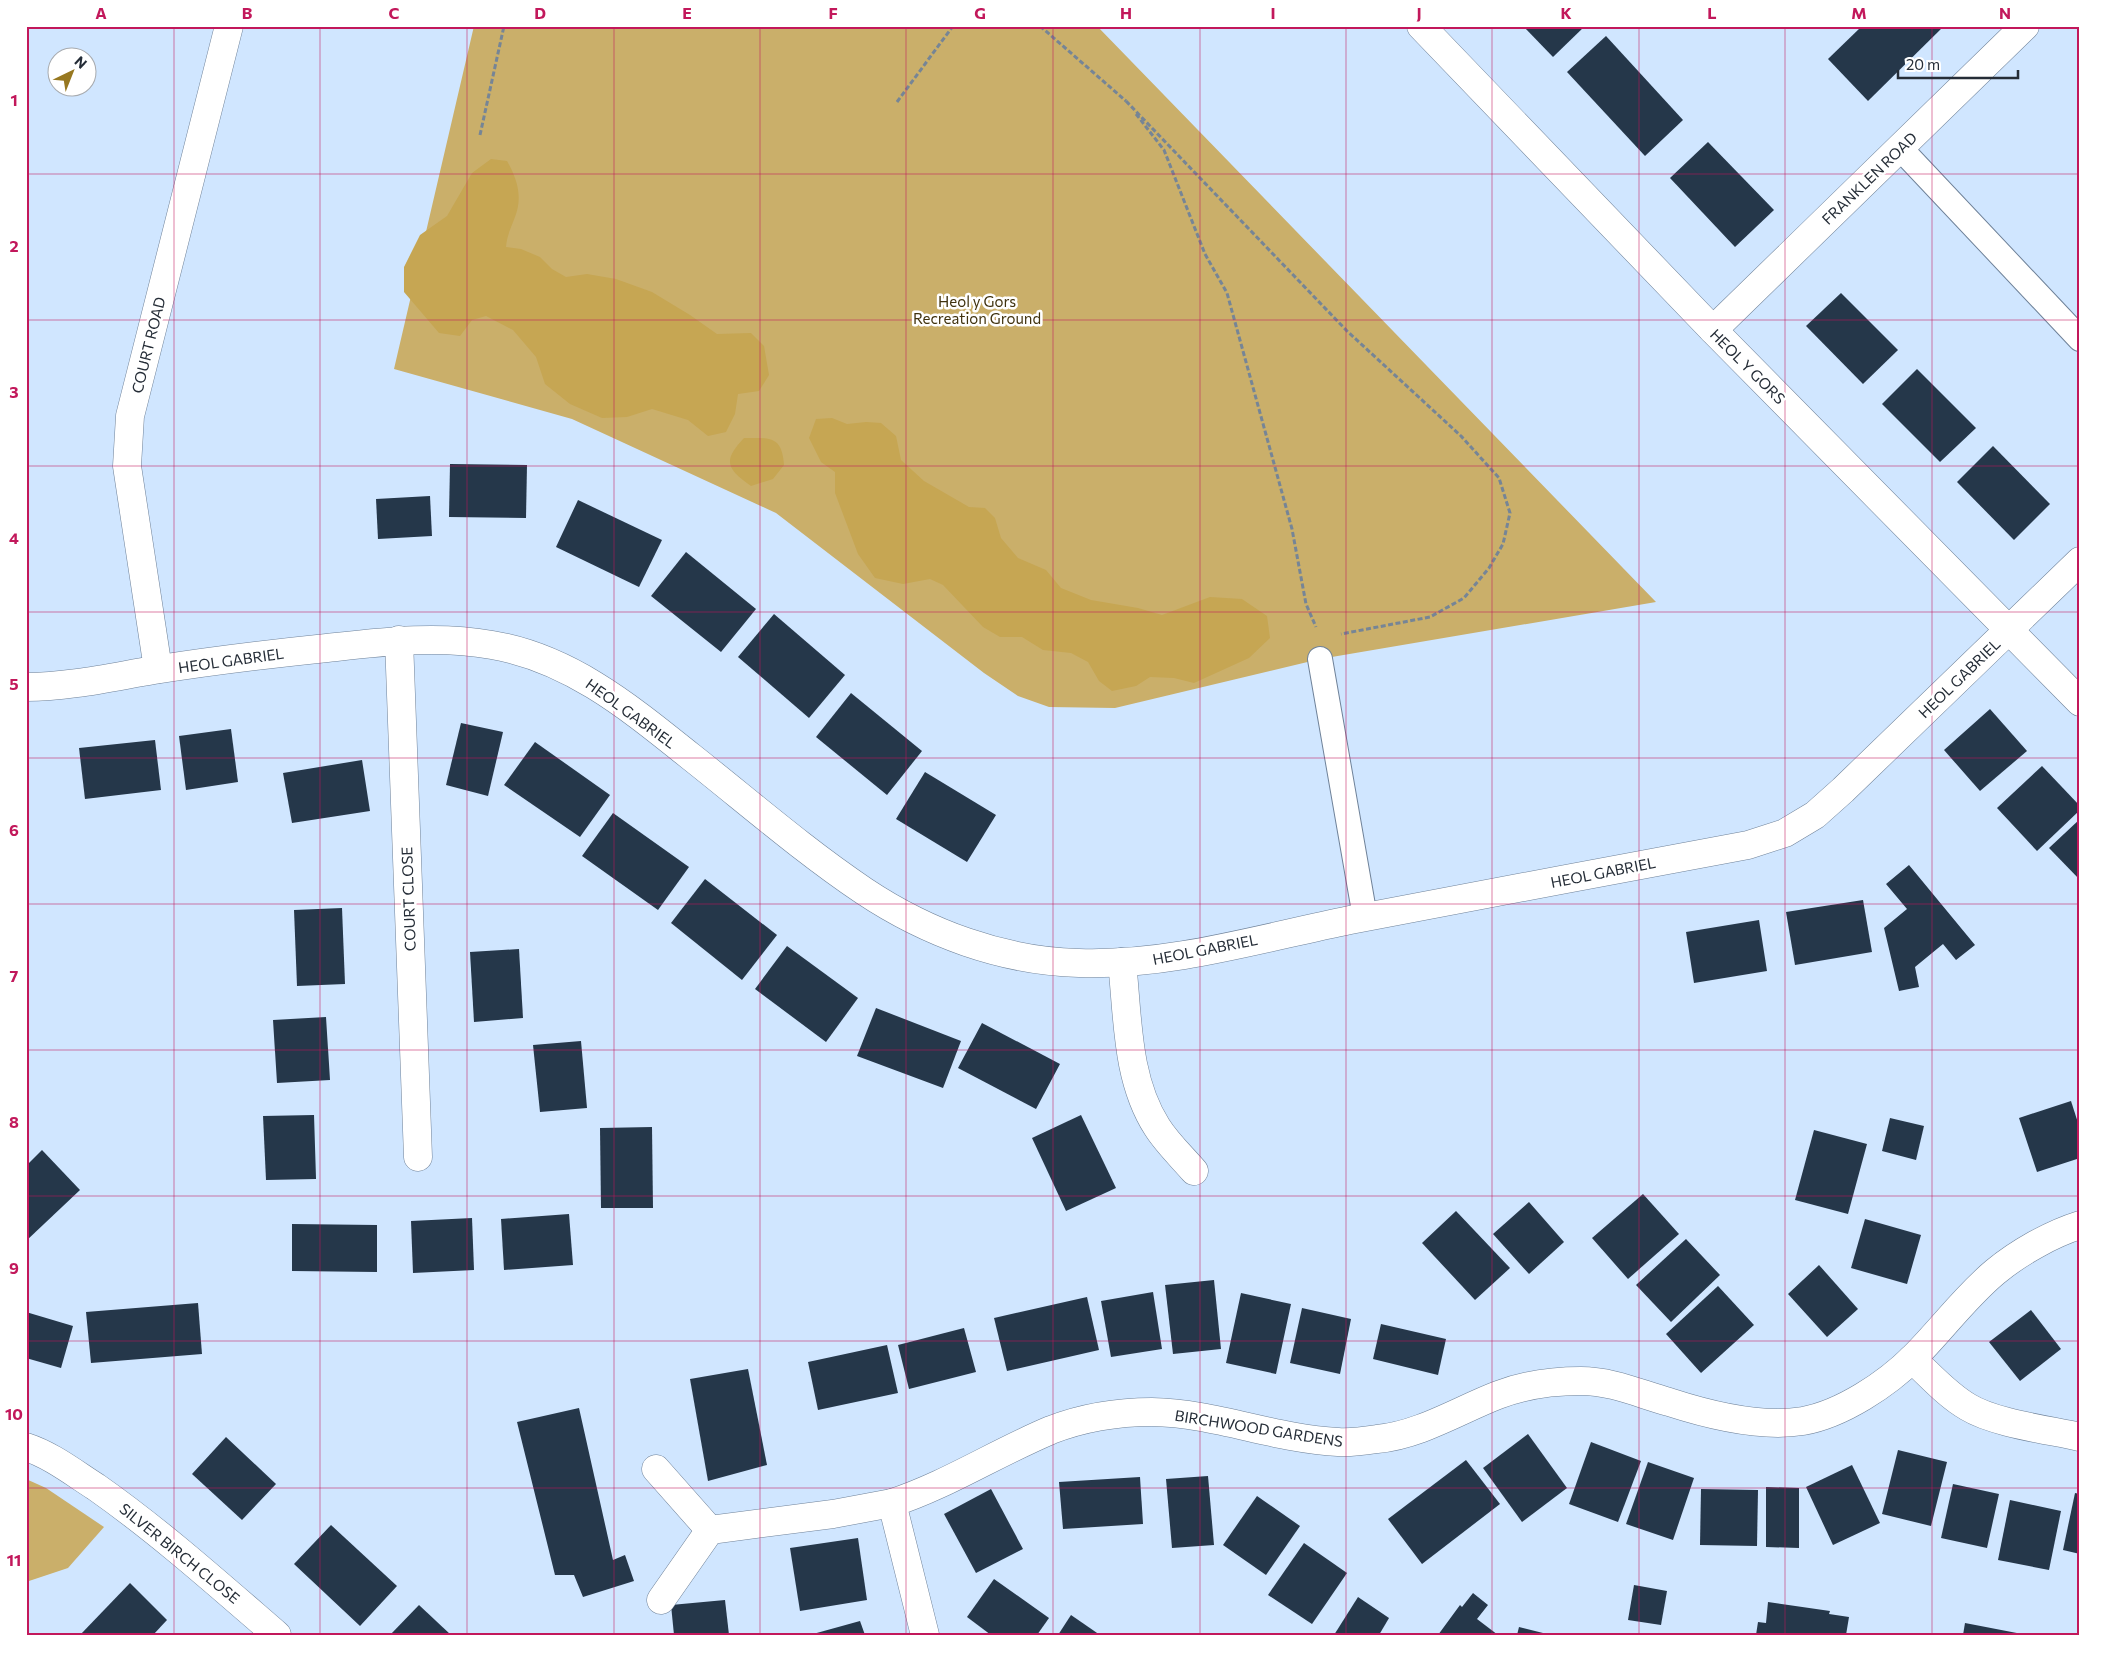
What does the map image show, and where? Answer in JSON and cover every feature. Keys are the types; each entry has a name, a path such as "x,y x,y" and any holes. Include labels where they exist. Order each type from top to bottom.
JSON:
{"street":[{"name":"COURT ROAD","path":"158,669 127,466 127,440 130,416 229,26"},
{"name":"HEOL Y GORS","path":"1421,26 1713,330 2080,702"},
{"name":"FRANKLEN ROAD","path":"1713,330 2025,26"},
{"name":"HEOL GABRIEL","path":"26,687 76,683 158,669 399,640 451,641 493,645 536,656 577,674 626,705 794,839 856,885 911,920 956,940 1024,957 1077,964 1122,962 1173,957 1365,917 1748,845 1785,833 1815,815 1844,790 2080,561"},
{"name":"COURT CLOSE","path":"399,640 418,1157"},
{"path":"1122,962 1132,1063 1146,1105 1157,1127 1194,1171"},
{"name":"BIRCHWOOD GARDENS","path":"710,1530 833,1514 892,1503 924,1492 1053,1430 1099,1416 1153,1412 1212,1419 1292,1436 1340,1443 1382,1439 1424,1427 1501,1394 1548,1382 1585,1381 1620,1386 1725,1418 1768,1422 1802,1421 1834,1411 1866,1394 1912,1359 1996,1272 2031,1248 2080,1225"},
{"path":"1912,1359 1950,1395 1968,1408 1988,1417 2080,1437"},
{"name":"SILVER BIRCH CLOSE","path":"26,1447 75,1473 122,1505 166,1539 278,1635"},
{"path":"656,1468 710,1530 661,1600"},
{"path":"892,1503 925,1635"}],"lane":[{"path":"1900,148 2080,339"},
{"path":"1321,648 1365,917"}],"path":[{"path":"480,135 504,26"},
{"path":"897,102 953,26"},
{"path":"1040,26 1126,101 1347,331 1461,436 1498,478 1510,513 1503,544 1489,568 1464,598 1430,617 1321,648 1306,604 1292,529 1227,294 1206,254 1164,150 1126,101"}],"green space":[{"name":"Heol y Gors Recreation Ground","path":"474,26 1097,26 1656,602 1320,659 1115,708 1049,707 1018,696 984,673 776,513 572,419 394,369"},
{"path":"26,1479 46,1488 104,1527 68,1568 26,1582"}],"shaded area":[{"path":"491,159 507,161 514,174 518,188 519,202 506,247 521,249 540,257 552,269 566,277 587,274 616,279 652,292 717,334 751,333 764,346 769,375 759,391 738,394 735,414 726,432 708,436 688,420 652,409 627,417 602,418 570,404 545,384 536,357 513,330 486,316 472,320 460,336 439,333 404,292 404,267 420,235 447,216 472,173"},
{"path":"832,418 847,424 881,423 896,436 901,460 924,481 969,507 985,508 995,518 1001,538 1018,558 1046,570 1061,588 1091,600 1138,608 1162,615 1210,597 1242,599 1267,616 1270,638 1249,658 1194,683 1174,678 1150,677 1136,686 1112,691 1099,681 1088,662 1071,653 1043,650 1022,637 1000,637 983,627 943,585 930,579 903,584 875,578 858,554 835,493 835,472 821,462 809,438 816,419"},
{"path":"744,438 761,438 773,440 777,443 783,455 784,465 773,479 751,486 732,469 730,459 732,453"}],"building":[{"path":"1523,26 1585,26 1553,57"},
{"path":"1862,26 1944,26 1868,101 1828,59"},
{"path":"1606,36 1683,120 1645,156 1567,72"},
{"path":"1708,142 1774,210 1735,247 1670,178"},
{"path":"1841,293 1898,350 1863,384 1806,326"},
{"path":"1917,369 1976,428 1940,462 1882,404"},
{"path":"1993,446 2050,504 2014,540 1957,482"},
{"path":"450,464 527,465 526,518 449,517"},
{"path":"430,496 432,536 378,539 376,499"},
{"path":"578,500 662,540 639,587 556,547"},
{"path":"686,552 756,609 721,652 651,596"},
{"path":"774,614 845,675 809,718 738,657"},
{"path":"851,693 922,751 887,795 816,737"},
{"path":"1990,709 2027,751 1980,791 1944,750"},
{"path":"461,723 503,732 488,796 446,785"},
{"path":"231,729 238,782 186,790 179,736"},
{"path":"155,740 161,790 85,799 79,748"},
{"path":"535,742 610,795 580,837 504,785"},
{"path":"362,760 370,811 292,823 283,773"},
{"path":"2042,766 2080,806 2080,810 2037,851 1997,808"},
{"path":"925,772 996,815 967,862 896,819"},
{"path":"613,813 689,867 658,910 582,856"},
{"path":"2080,819 2080,880 2049,848"},
{"path":"1909,865 1975,945 1956,960 1943,944 1915,967 1919,987 1899,991 1884,928 1907,909 1886,884"},
{"path":"705,879 777,935 742,980 671,923"},
{"path":"1863,900 1872,952 1795,965 1786,912"},
{"path":"342,908 345,984 297,986 294,910"},
{"path":"1759,920 1767,971 1694,983 1686,932"},
{"path":"787,946 858,998 826,1042 755,989"},
{"path":"519,949 523,1018 474,1022 470,952"},
{"path":"876,1008 961,1041 943,1088 857,1056"},
{"path":"326,1017 330,1080 277,1083 273,1020"},
{"path":"982,1023 1060,1064 1036,1109 958,1068"},
{"path":"581,1041 587,1108 540,1112 533,1045"},
{"path":"2071,1101 2080,1129 2080,1158 2037,1172 2019,1118"},
{"path":"314,1115 316,1179 266,1180 263,1116"},
{"path":"1081,1115 1116,1188 1066,1211 1032,1138"},
{"path":"1890,1118 1924,1126 1916,1160 1882,1151"},
{"path":"652,1127 653,1208 601,1208 600,1128"},
{"path":"1814,1130 1867,1144 1848,1214 1795,1200"},
{"path":"42,1150 80,1190 26,1241 26,1166"},
{"path":"1643,1194 1679,1234 1628,1279 1592,1238"},
{"path":"1529,1202 1564,1242 1529,1274 1493,1234"},
{"path":"1456,1211 1510,1268 1475,1300 1422,1243"},
{"path":"569,1214 573,1265 504,1270 501,1219"},
{"path":"472,1218 474,1270 413,1273 411,1221"},
{"path":"1865,1219 1921,1235 1907,1284 1851,1268"},
{"path":"292,1224 377,1225 377,1272 292,1271"},
{"path":"1686,1239 1720,1275 1671,1322 1636,1285"},
{"path":"1819,1265 1858,1309 1827,1337 1788,1294"},
{"path":"1214,1280 1221,1349 1173,1354 1165,1285"},
{"path":"1718,1286 1754,1325 1701,1373 1666,1334"},
{"path":"1153,1292 1162,1349 1111,1357 1101,1301"},
{"path":"1241,1293 1291,1304 1276,1374 1226,1363"},
{"path":"1087,1297 1099,1350 1007,1371 994,1318"},
{"path":"198,1303 202,1354 91,1363 86,1312"},
{"path":"1302,1308 1351,1319 1340,1374 1290,1363"},
{"path":"2031,1310 2061,1349 2020,1381 1989,1342"},
{"path":"26,1312 73,1326 61,1368 26,1358"},
{"path":"1381,1324 1446,1339 1438,1375 1373,1359"},
{"path":"964,1328 976,1372 909,1389 898,1345"},
{"path":"887,1345 898,1393 818,1410 808,1362"},
{"path":"748,1369 767,1465 708,1481 690,1379"},
{"path":"579,1408 613,1560 625,1555 634,1581 583,1597 574,1575 555,1575 517,1422"},
{"path":"1528,1434 1567,1488 1522,1522 1483,1468"},
{"path":"226,1437 276,1484 242,1520 192,1474"},
{"path":"1591,1442 1641,1461 1618,1522 1569,1504"},
{"path":"1898,1450 1947,1462 1931,1526 1882,1514"},
{"path":"1466,1460 1500,1504 1422,1564 1388,1519"},
{"path":"1648,1462 1694,1478 1673,1540 1626,1524"},
{"path":"1852,1465 1880,1523 1833,1545 1806,1487"},
{"path":"1208,1476 1214,1545 1172,1548 1166,1479"},
{"path":"1140,1477 1143,1524 1063,1529 1059,1482"},
{"path":"1953,1484 1999,1494 1987,1548 1941,1538"},
{"path":"1766,1487 1799,1488 1799,1548 1766,1547"},
{"path":"991,1489 1023,1549 976,1573 944,1514"},
{"path":"1701,1489 1758,1490 1757,1546 1700,1545"},
{"path":"2075,1493 2080,1494 2080,1554 2063,1550"},
{"path":"1257,1496 1300,1526 1266,1575 1223,1545"},
{"path":"2010,1500 2061,1511 2049,1570 1998,1560"},
{"path":"331,1525 397,1586 360,1626 294,1564"},
{"path":"858,1538 867,1600 800,1611 790,1548"},
{"path":"1304,1543 1347,1573 1312,1624 1268,1595"},
{"path":"994,1579 1049,1618 1037,1635 991,1635 967,1617"},
{"path":"130,1583 167,1620 153,1635 80,1635"},
{"path":"1634,1585 1667,1591 1661,1625 1628,1620"},
{"path":"1473,1593 1488,1605 1477,1619 1498,1635 1438,1635 1460,1605 1462,1607"},
{"path":"1358,1597 1389,1618 1379,1635 1334,1635"},
{"path":"725,1600 729,1635 674,1635 671,1605"},
{"path":"1768,1602 1830,1611 1829,1614 1849,1617 1846,1635 1756,1635 1758,1622 1766,1623"},
{"path":"419,1605 451,1635 390,1635"},
{"path":"1071,1615 1100,1635 1058,1635"},
{"path":"860,1621 865,1635 813,1635 813,1634"},
{"path":"1965,1623 2022,1634 2022,1635 1963,1635"},
{"path":"1519,1627 1547,1634 1547,1635 1517,1635"}]}
